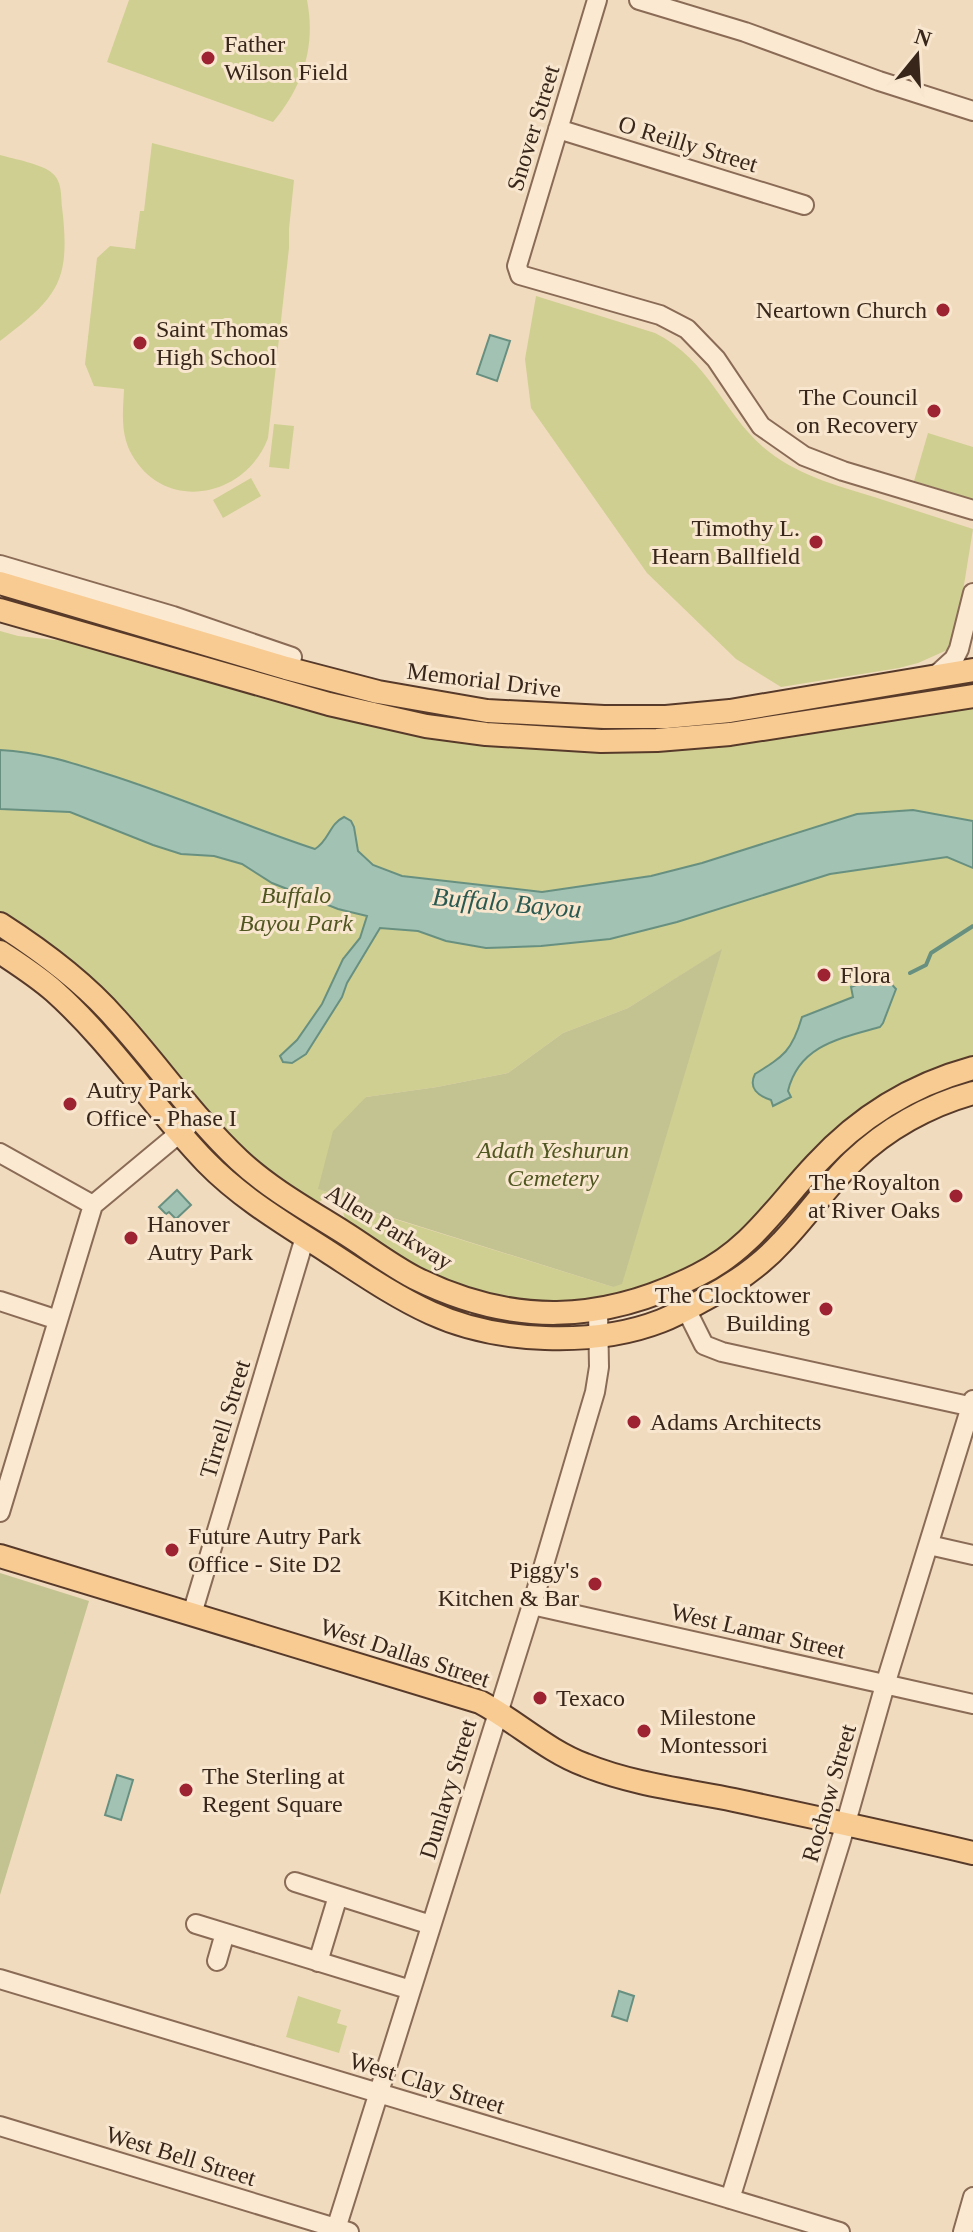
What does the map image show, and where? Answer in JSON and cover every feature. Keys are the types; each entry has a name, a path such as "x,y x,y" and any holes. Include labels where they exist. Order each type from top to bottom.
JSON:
{"main road":[{"name":"Memorial Drive","path":"0,583 286,668 403,697 487,711 666,717 730,711 973,670"},
{"name":"Memorial Drive","path":"0,610 378,716 486,734 549,739 657,740 730,734 973,696"},
{"path":"0,621 49,632 82,634"},
{"path":"292,657 366,681 403,697"},
{"name":"Allen Parkway","path":"0,924 33,945 91,992 199,1117 239,1160 265,1182 411,1276 477,1303 515,1310 550,1314 598,1310 649,1297 705,1272 754,1235 839,1140 868,1116 924,1084 973,1068"},
{"path":"0,952 44,983 77,1013 207,1163 250,1200 399,1297 434,1314 468,1326 545,1338 600,1336 659,1322 717,1293 780,1244 848,1166 880,1138 931,1108 973,1093"},
{"path":"794,1189 812,1207"},
{"path":"305,1237 325,1236 364,1261 411,1276"},
{"name":"West Dallas Street","path":"0,1556 480,1702 557,1752 605,1772 973,1853"}],"street":[{"name":"Snover Street","path":"597,0 517,266 520,275 660,315 687,329 716,359 761,426 804,456 843,471 973,510"},
{"path":"639,0 745,32 879,81 973,111"},
{"name":"O Reilly Street","path":"558,129 804,205"},
{"path":"0,565 173,616 292,657"},
{"path":"933,678 954,659 972,610"},
{"path":"0,1512 93,1205 199,1117"},
{"path":"0,1153 93,1205"},
{"name":"Tirrell Street","path":"192,1614 305,1237"},
{"path":"0,1301 58,1320"},
{"path":"686,1309 704,1345 722,1352 972,1404"},
{"name":"Dunlavy Street","path":"340,2231 378,2093 532,1605 595,1392 599,1367 598,1310"},
{"name":"Rochow Street","path":"730,2199 972,1404"},
{"path":"929,1545 973,1555"},
{"name":"West Lamar Street","path":"532,1605 973,1704"},
{"path":"295,1882 431,1925"},
{"path":"318,1962 338,1896"},
{"path":"196,1924 411,1990"},
{"path":"217,1961 225,1933"},
{"name":"West Clay Street","path":"0,1979 840,2232"},
{"name":"West Bell Street","path":"0,2126 340,2231"},
{"path":"963,2232 973,2197"}],"green space":[{"name":"Father Wilson Field","path":"129,0 307,0 310,34 305,65 292,95 273,122 107,62"},
{"path":"152,143 294,180 268,438 257,458 242,474 224,485 204,491 184,491 164,486 147,474 132,455 126,439 124,389 94,386 85,364 97,258 110,246 135,249 140,211 144,211"},
{"path":"0,155 42,167 58,180 64,253 62,271 47,299 0,341"},
{"path":"536,296 655,333 673,344 702,371 736,418 763,447 802,472 973,529 954,647 899,668 781,687 736,659 647,573 531,408 525,359"},
{"path":"274,424 294,426 289,469 269,467"},
{"path":"928,433 973,447 973,499 914,481"},
{"path":"251,478 261,496 223,518 213,500"},
{"name":"Buffalo Bayou Park","path":"0,631 18,636 102,645 485,743 973,706 973,1058 916,1078 875,1099 851,1119 732,1243 704,1262 672,1277 621,1294 561,1302 503,1297 446,1279 411,1263 357,1229 346,1220 343,1203 613,1287 721,950 628,1008 563,1033 508,1073 366,1097 319,1189 327,1192 326,1197 316,1204 246,1154 39,938 0,913"},
{"name":"Adath Yeshurun Cemetery","path":"722,949 622,1284 613,1287 326,1197 327,1192 318,1189 333,1131 366,1097 508,1073 563,1033 628,1008"},
{"path":"0,1573 89,1601 0,1895"},
{"path":"298,1996 341,2010 337,2023 347,2026 339,2053 286,2037"}],"water":[{"path":"490,335 510,341 497,381 477,374"},
{"name":"Buffalo Bayou","path":"0,750 41,755 93,770 315,849 344,817 354,827 358,851 373,865 402,876 542,892 651,876 857,814 913,810 973,821 973,868 947,857 830,874 677,922 610,939 541,946 486,948 446,941 418,931 380,928 306,1054 292,1063 283,1062 280,1056 297,1040 322,1004 343,959 360,938 367,916 338,909 272,883 242,864 214,856 181,854 70,812 0,809"},
{"path":"874,978 886,978 896,989 880,1027 837,1040 812,1053 794,1075 788,1091 791,1097 773,1106 771,1100 758,1094 753,1083 755,1074 786,1052 802,1017 853,997 851,987"},
{"path":"177,1190 191,1205 176,1219 159,1207"},
{"path":"117,1775 133,1780 121,1820 105,1815"},
{"path":"619,1991 634,1996 627,2021 612,2016"}],"waterway":[{"path":"910,973 926,965 931,953 973,926"}],"place":[{"name":"Father Wilson Field","path":"208,58"},
{"name":"Neartown Church","path":"943,310"},
{"name":"Saint Thomas High School","path":"140,343"},
{"name":"The Council on Recovery","path":"934,411"},
{"name":"Timothy L. Hearn Ballfield","path":"816,542"},
{"name":"Flora","path":"824,975"},
{"name":"Autry Park Office - Phase I","path":"70,1104"},
{"name":"The Royalton at River Oaks","path":"956,1196"},
{"name":"Hanover Autry Park","path":"131,1238"},
{"name":"The Clocktower Building","path":"826,1309"},
{"name":"Adams Architects","path":"634,1422"},
{"name":"Future Autry Park Office - Site D2","path":"172,1550"},
{"name":"Piggy's Kitchen & Bar","path":"595,1584"},
{"name":"Texaco","path":"540,1698"},
{"name":"Milestone Montessori","path":"644,1731"},
{"name":"The Sterling at Regent Square","path":"186,1790"}]}
